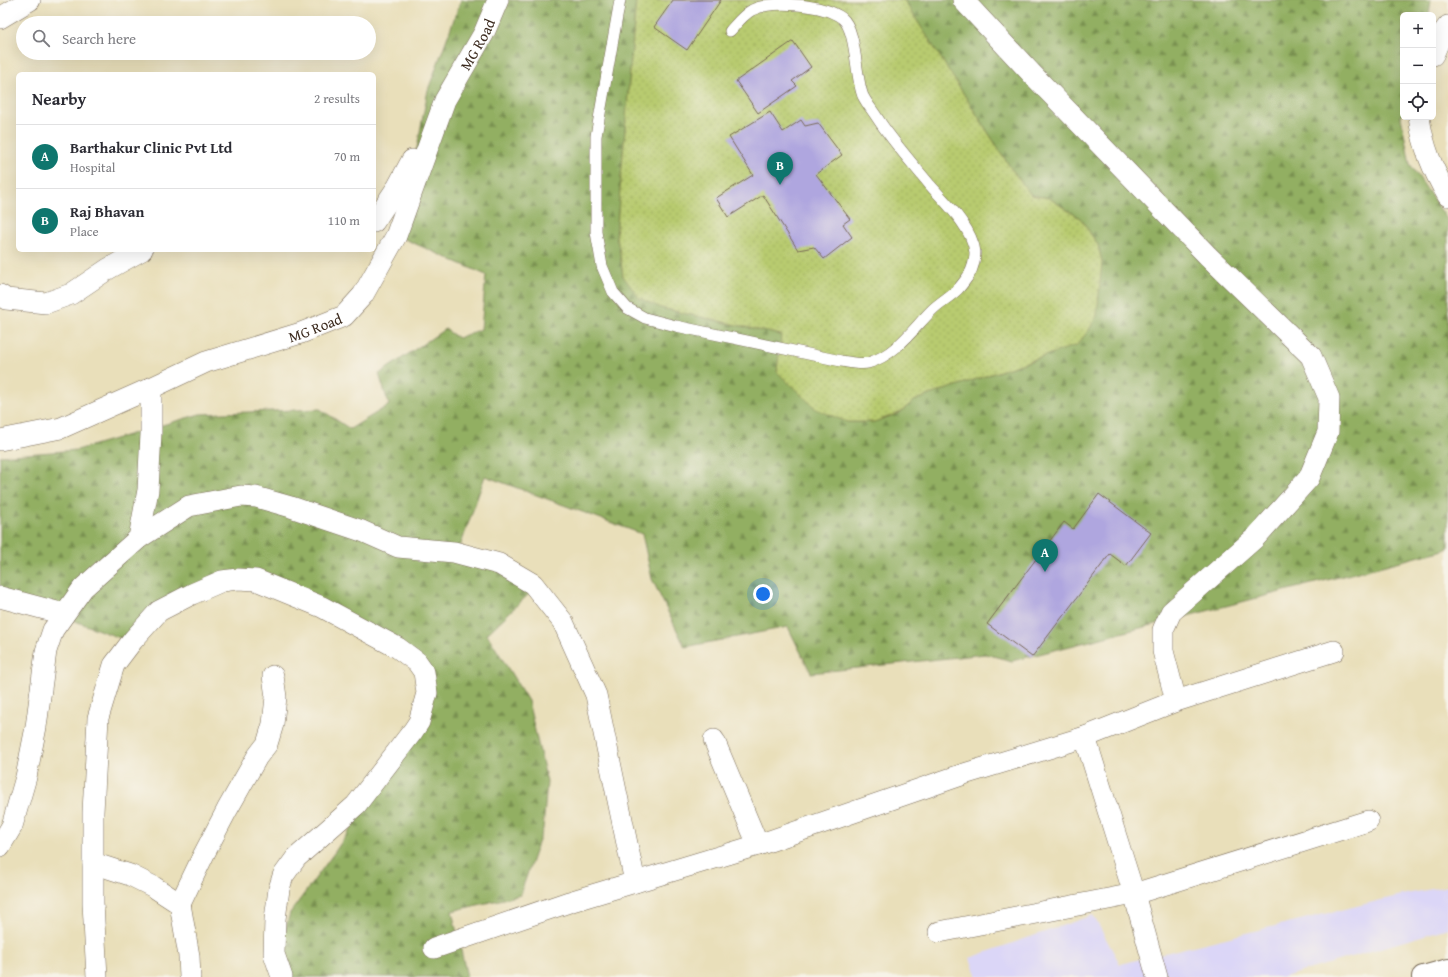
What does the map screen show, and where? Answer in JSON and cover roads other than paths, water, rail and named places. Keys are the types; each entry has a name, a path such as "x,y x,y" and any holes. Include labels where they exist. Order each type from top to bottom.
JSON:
{"street":[{"path":"0,18 30,0"},
{"name":"MG Road","path":"0,440 61,428 206,362 301,333 344,316 363,295 396,236 445,100 484,33 498,0"},
{"path":"963,0 1032,74 1203,250 1311,356 1329,398 1328,432 1309,478 1255,538 1171,612 1163,630 1163,651 1176,701"},
{"path":"1436,49 1442,34 1448,26"},
{"path":"376,219 398,186 445,100"},
{"path":"1420,120 1421,135 1434,170 1448,196"},
{"path":"0,295 6,299 46,303 71,294 108,269 138,252"},
{"path":"139,538 148,490 151,434 151,388"},
{"path":"0,846 12,826 26,777 36,727 46,651 53,630 64,614 83,588 139,538 189,506 241,496 256,497 291,507 362,531 398,548 454,552 499,564 532,584 563,622 596,695 635,882"},
{"path":"97,977 93,903 93,812 98,718 114,665 133,640 159,611 222,581 238,579 256,580 322,607 398,648 417,662 424,672 427,693 419,722 356,805 296,858 283,876 279,889 274,919 274,954 282,977"},
{"path":"0,597 64,614"},
{"path":"434,948 569,902 758,845 964,774 1085,737 1176,701 1334,651"},
{"path":"190,977 189,956 180,904 227,810 257,758 267,744 273,724 276,697 272,676"},
{"path":"1085,737 1134,894 1157,977"},
{"path":"714,740 758,845"},
{"path":"939,932 1134,894 1368,822"},
{"path":"93,863 130,875 154,887 180,904"},
{"path":"1423,977 1448,970"}],"lane":[{"path":"620,0 596,136 596,232 602,266 614,292 627,308 644,318 676,326 867,364 884,356 900,344 933,310 958,289 974,265 975,251 970,238 959,218 912,164 870,108 863,95 859,82 849,28 843,19 834,14 810,6 775,3 753,10 741,18 730,31"}],"place":[{"name":"Raj Bhavan","path":"780,185"},
{"name":"Barthakur Clinic Pvt Ltd","path":"1045,572"}]}
